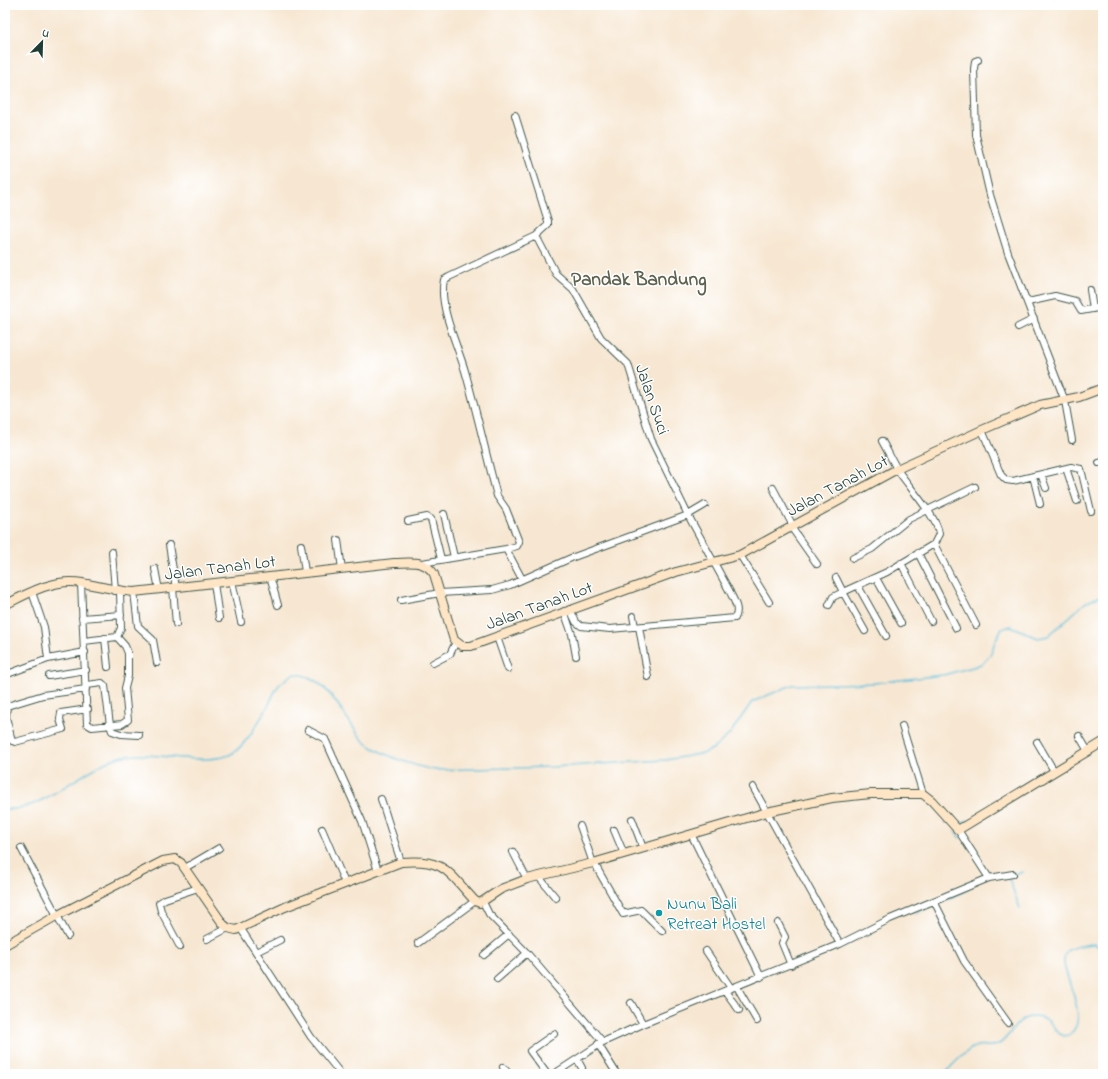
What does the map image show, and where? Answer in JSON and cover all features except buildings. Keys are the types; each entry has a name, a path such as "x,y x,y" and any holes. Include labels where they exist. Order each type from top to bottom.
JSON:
{"street":[{"path":"978,60 975,62 974,69 976,134 997,218 1065,401 1072,440"},
{"path":"422,563 506,549 517,546 519,542 506,509 497,496 465,371 444,304 444,280 449,276 536,236 545,230 548,221 515,115"},
{"name":"Jalan Suci","path":"536,236 556,274 573,289 601,338 628,364 651,439 688,515 736,605 737,612 735,618 637,627"},
{"path":"1090,290 1093,309"},
{"path":"1028,302 1055,296 1076,301 1081,311 1103,307"},
{"path":"1018,327 1034,319"},
{"name":"Jalan Tanah Lot","path":"456,642 468,646 497,637 567,610 676,572 740,555 897,469 1040,405 1065,401 1103,388"},
{"path":"982,430 1003,478 1013,480 1071,467 1081,469 1091,511"},
{"path":"829,605 833,597 876,578 934,544 939,532 934,518 926,510 897,469 882,441"},
{"path":"1066,468 1077,501"},
{"path":"1041,474 1046,488"},
{"path":"1033,476 1040,504"},
{"path":"854,558 872,549 909,519 976,487"},
{"path":"773,488 792,526 817,564"},
{"path":"401,600 440,593 492,590 510,585 571,558 688,515 705,505"},
{"path":"444,514 454,557"},
{"path":"408,521 427,517 431,519 441,559"},
{"path":"338,540 342,569"},
{"path":"934,544 976,625"},
{"path":"169,545 176,624"},
{"path":"301,545 305,572"},
{"path":"506,549 522,579"},
{"path":"112,552 121,615 121,628 117,637"},
{"path":"918,553 956,628"},
{"path":"740,555 768,602"},
{"name":"Jalan Tanah Lot","path":"5,605 48,586 81,583 117,591 134,592 394,563 422,563"},
{"path":"422,563 431,569 434,574 453,638 456,642 450,654 434,663"},
{"path":"901,563 931,621"},
{"path":"155,569 159,590"},
{"path":"270,576 278,605"},
{"path":"836,578 865,631"},
{"path":"876,578 901,622"},
{"path":"232,581 240,622"},
{"path":"81,583 88,725 92,727 126,723 128,720 124,688 128,676 128,653 125,646 117,637"},
{"path":"214,583 219,618"},
{"path":"858,586 886,636"},
{"path":"32,592 44,627 48,659"},
{"path":"134,592 138,626 153,640 157,663"},
{"path":"567,610 580,626 610,629 637,627"},
{"path":"567,610 576,656"},
{"path":"82,618 121,615"},
{"path":"633,616 637,627 648,677"},
{"path":"84,641 117,637"},
{"path":"497,637 508,668"},
{"path":"104,638 108,667"},
{"path":"5,675 48,659 85,652"},
{"path":"49,676 86,670"},
{"path":"88,709 61,713 60,719 63,729 15,742 12,741 7,728 7,706 43,695 102,683 105,686 110,725 116,733 139,735"},
{"path":"902,726 923,794 932,801 955,827 988,878"},
{"path":"308,730 325,739 362,821 378,871"},
{"path":"1079,736 1088,751"},
{"path":"1037,742 1054,771"},
{"path":"955,827 1103,742"},
{"path":"753,787 840,944"},
{"path":"418,943 501,889 527,879 594,863 643,848 832,798 872,794 923,794"},
{"path":"381,799 401,862"},
{"path":"632,818 643,848"},
{"path":"580,826 594,863 624,914 641,910 662,931"},
{"path":"322,828 345,883"},
{"path":"614,830 624,854"},
{"path":"692,835 761,977"},
{"path":"21,848 68,936"},
{"path":"185,868 219,848"},
{"path":"512,852 527,879"},
{"path":"5,945 58,915 163,861 175,859 185,868 221,922 228,928"},
{"path":"207,939 228,928 241,929 285,907 401,862 426,861 440,866 479,902 528,953 601,1043 615,1071"},
{"path":"554,1074 601,1043 643,1024 791,965 840,944 890,919 988,878 1013,874"},
{"path":"539,876 556,898"},
{"path":"180,947 160,911 159,903 198,888"},
{"path":"934,901 964,962 1008,1023"},
{"path":"778,923 786,938 782,943 791,965"},
{"path":"241,929 311,1037 341,1074"},
{"path":"484,955 510,934"},
{"path":"256,952 280,940"},
{"path":"706,951 757,1021"},
{"path":"497,979 528,953"},
{"path":"725,992 739,1010"},
{"path":"631,1003 643,1024"},
{"path":"547,1074 530,1051 554,1034"},
{"path":"577,1059 582,1068"},
{"path":"503,1067 509,1074"}],"waterway":[{"path":"5,809 19,808 33,804 62,789 91,770 119,757 146,755 209,759 222,757 233,753 243,744 253,730 279,685 293,674 305,676 316,681 325,689 341,708 362,739 368,744 396,759 435,770 552,767 666,760 705,753 714,748 729,735 752,702 792,685 874,683 943,675 973,667 983,663 990,655 1002,629 1011,626 1038,638 1048,636 1085,603 1103,595"},
{"path":"957,825 968,820"},
{"path":"955,832 960,838"},
{"path":"1014,874 1023,872"},
{"path":"1008,876 1020,908"},
{"path":"938,903 969,889"},
{"path":"915,913 933,905"},
{"path":"944,1074 968,1051 977,1046 993,1046 999,1044 1017,1024 1029,1017 1037,1017 1047,1020 1063,1036 1070,1034 1076,1026 1078,1015 1076,1003 1065,968 1064,958 1067,951 1076,947 1094,944 1099,947 1103,961"}],"place":[{"name":"Nunu Bali Retreat Hostel","path":"659,913"}],"district":[{"name":"Pandak Bandung","path":"639,278"}]}
